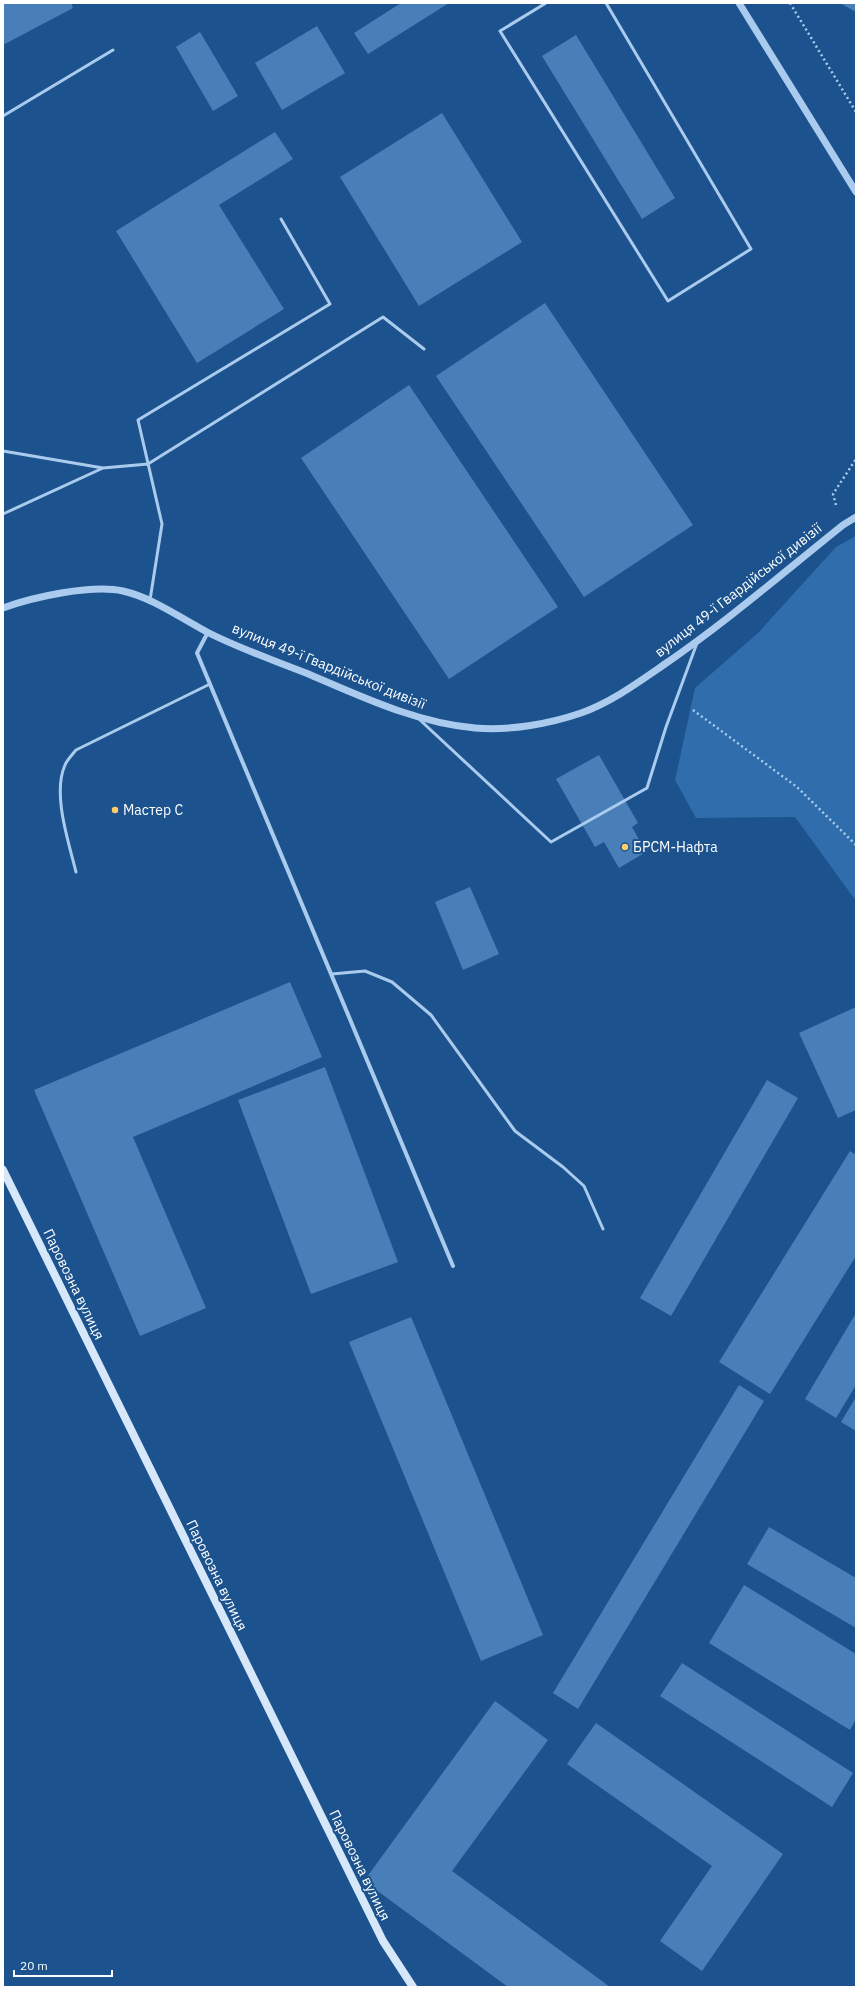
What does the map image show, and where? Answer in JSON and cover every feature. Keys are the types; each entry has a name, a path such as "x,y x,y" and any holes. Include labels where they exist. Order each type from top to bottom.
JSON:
{"main road":[{"name":"Паровозна вулиця","path":"3,1170 383,1941 413,1987"}],"street":[{"path":"739,3 856,192"},
{"name":"вулиця 49-ї Гвардійської дивізії","path":"3,608 53,596 93,589 122,591 150,600 208,632 332,684 418,717 475,728 513,727 548,722 582,713 619,695 698,641 842,524 856,517"},
{"path":"208,632 198,653 453,1266"}],"lane":[{"path":"546,3 500,31 668,301 751,249 606,3"},
{"path":"3,116 113,50"},
{"path":"150,600 162,524 138,420 330,304 282,219"},
{"path":"3,451 103,468 148,464 383,317 424,349"},
{"path":"3,514 103,468"},
{"path":"418,717 551,842 647,788 698,641"},
{"path":"76,872 62,813 61,786 65,766 68,760 76,750 210,684"},
{"path":"332,974 365,971 392,982 432,1015 515,1131 563,1167 584,1186 603,1229"}],"path":[{"path":"790,3 856,112"},
{"path":"842,524 833,494 856,459"},
{"path":"677,698 797,787 856,845"}],"shaded area":[{"path":"856,536 856,901 795,817 696,818 675,780 695,688 758,633 836,547"}],"building":[{"path":"3,3 71,3 73,8 3,45"},
{"path":"401,3 449,3 368,54 354,33"},
{"path":"840,3 856,3 856,12"},
{"path":"317,26 345,73 282,110 255,63"},
{"path":"200,32 238,96 213,111 176,47"},
{"path":"576,35 675,198 642,219 542,56"},
{"path":"442,113 522,242 419,306 340,177"},
{"path":"275,132 293,159 219,205 284,309 197,363 116,231"},
{"path":"545,303 693,525 584,597 436,376"},
{"path":"409,385 558,607 449,679 301,458"},
{"path":"599,755 638,823 632,827 646,852 619,868 604,842 595,847 556,779"},
{"path":"470,887 499,954 463,970 435,902"},
{"path":"290,982 322,1057 133,1137 206,1308 140,1336 34,1090"},
{"path":"856,1007 856,1110 838,1118 799,1033"},
{"path":"325,1067 398,1262 311,1294 238,1100"},
{"path":"767,1080 798,1098 671,1316 640,1298"},
{"path":"850,1151 856,1155 856,1256 770,1394 719,1362"},
{"path":"856,1313 856,1385 836,1418 805,1399"},
{"path":"411,1317 543,1635 481,1661 349,1342"},
{"path":"739,1385 764,1401 578,1709 553,1693"},
{"path":"856,1397 856,1431 841,1422"},
{"path":"769,1527 856,1578 856,1628 747,1564"},
{"path":"744,1585 856,1654 856,1719 850,1730 709,1643"},
{"path":"682,1663 853,1773 832,1807 660,1696"},
{"path":"495,1701 548,1740 452,1871 610,1987 508,1987 364,1881"},
{"path":"596,1723 783,1854 702,1971 660,1941 712,1866 567,1764"}],"place":[{"name":"Мастер С","path":"115,810"},
{"name":"БРСМ-Нафта","path":"625,847"}]}
